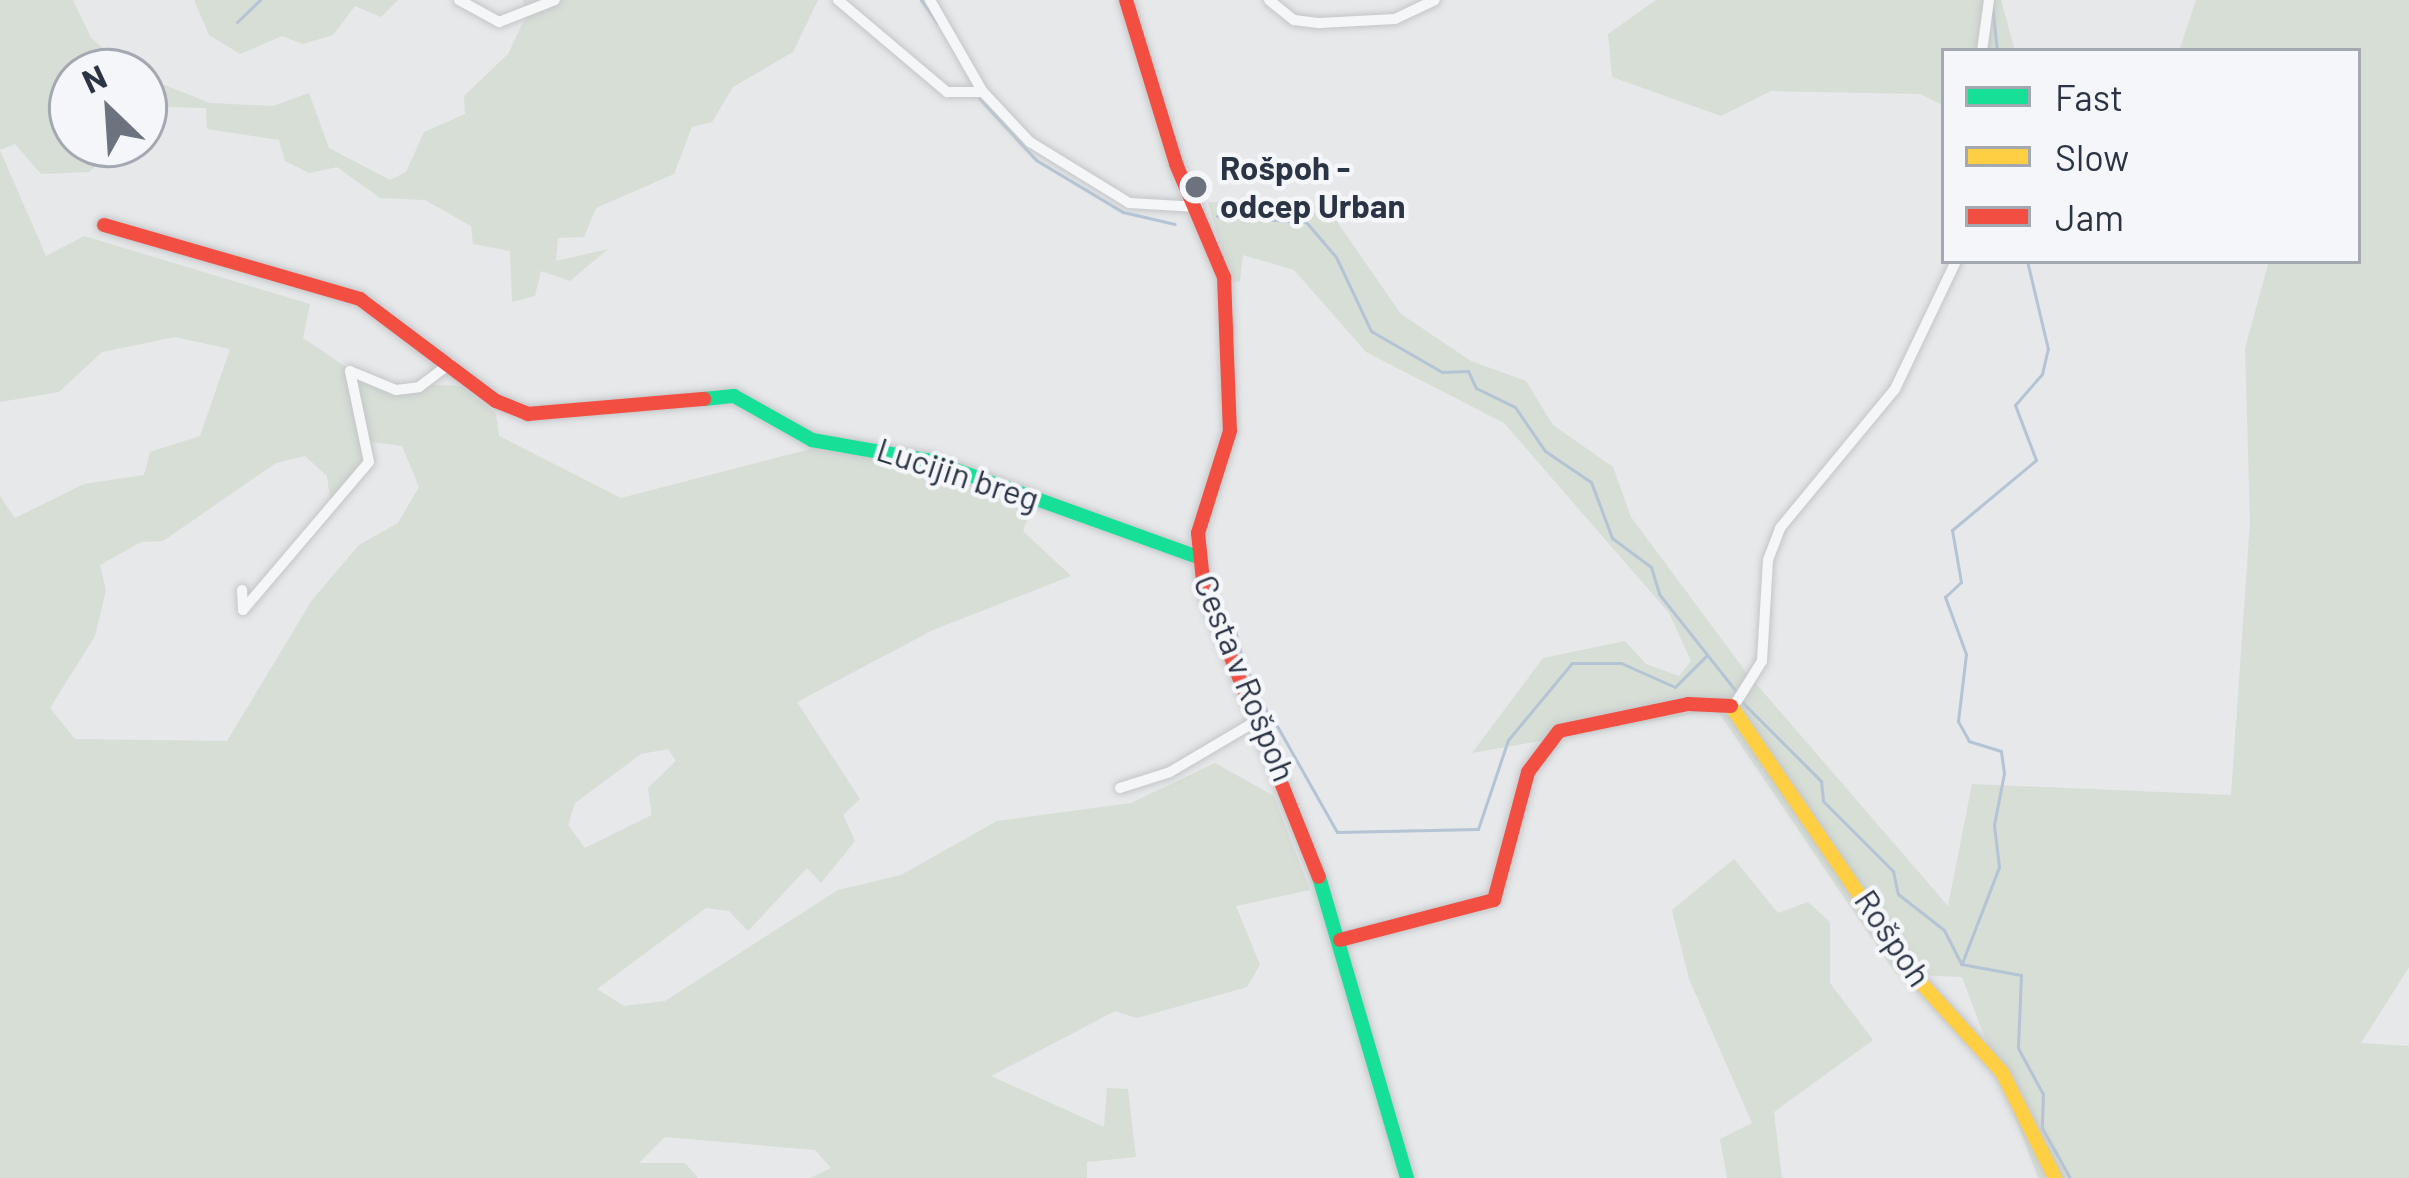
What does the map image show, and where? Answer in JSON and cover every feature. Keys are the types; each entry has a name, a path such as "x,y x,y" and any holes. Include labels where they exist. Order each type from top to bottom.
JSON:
{"street":[{"path":"459,0 499,22 555,0"},
{"path":"838,0 947,92 983,92"},
{"path":"930,0 983,92 1012,127 1103,193 1198,207"},
{"name":"Cesta v Rošpoh","path":"1126,0 1224,277 1232,379 1230,431 1197,557 1340,940 1407,1178"},
{"path":"1269,0 1294,20 1320,23 1395,19 1435,0"},
{"path":"1982,48 1989,0"},
{"name":"Lucijin breg","path":"104,225 360,299 529,414 734,396 812,440 931,461 1197,557"},
{"path":"1340,940 1494,900 1528,772 1559,731 1688,704 1738,700 1762,661 1768,560 1780,528 1895,388 1955,264"},
{"path":"242,590 243,610 369,462 350,371 395,389 419,387 450,364"},
{"name":"Rošpoh","path":"1738,700 1913,974 2002,1072 2055,1178"},
{"path":"1120,788 1157,778 1258,720"}],"shaded area":[{"path":"0,0 73,0 91,38 103,48 48,48 48,168 93,168 41,174 15,144 0,150"},
{"path":"194,0 398,0 381,17 355,6 333,35 303,44 282,36 240,54 209,35"},
{"path":"523,0 818,0 793,52 733,87 712,122 692,127 674,174 596,208 584,237 558,238 556,261 608,249 570,281 541,271 535,296 512,302 510,251 473,244 471,226 425,200 380,198 337,167 309,173 285,161 279,140 207,129 206,108 168,107 168,86 210,103 273,106 309,93 329,148 390,180 406,172 424,132 465,114 464,96 508,54 527,14"},
{"path":"1656,0 2001,0 2014,48 1941,48 1941,104 1920,94 1771,91 1721,116 1612,77 1608,34"},
{"path":"2196,0 2409,0 2409,967 2361,1043 2409,1046 2409,1178 2038,1178 1962,977 1896,974 1717,710 1472,753 1543,658 1625,641 1646,664 1679,676 1691,661 1669,613 1504,423 1366,352 1294,270 1243,255 1240,281 1230,283 1208,202 1326,206 1401,314 1471,361 1526,381 1553,425 1613,467 1631,517 1746,672 1948,906 1972,784 2231,795 2250,522 2245,348 2268,264 2361,264 2361,48 2180,48"},
{"path":"0,150 46,256 84,236 310,304 303,338 368,382 463,386 496,414 499,436 621,498 841,441 1034,502 1023,531 1071,576 933,630 797,702 860,799 843,815 855,841 821,883 807,868 748,931 729,911 706,908 597,989 624,1006 665,1001 838,890 901,875 997,821 1131,803 1215,763 1274,796 1310,890 1236,906 1260,965 1247,987 1137,1018 1115,1011 991,1076 1104,1127 1107,1088 1128,1089 1136,1157 1087,1162 1087,1178 810,1178 831,1168 815,1150 665,1137 639,1163 685,1163 698,1178 0,1178 0,496 15,518 84,484 144,475 150,452 200,436 230,349 175,337 102,352 59,392 0,402","holes":["372,442 402,446 419,487 398,523 359,545 312,600 227,741 75,739 50,708 95,636 106,590 100,565 141,542 163,541 276,463 305,456 327,476 332,512","668,749 676,761 648,788 652,815 585,848 568,825 575,803 641,754"]},
{"path":"1734,859 1778,913 1808,902 1830,922 1830,983 1873,1040 1774,1112 1782,1178 1727,1178 1720,1139 1752,1123 1689,979 1672,910"}],"waterway":[{"path":"237,22 260,0"},
{"path":"921,0 937,23"},
{"path":"1992,5 1997,48"},
{"path":"979,98 1036,160 1123,212 1175,224"},
{"path":"1217,216 1306,222 1336,257 1371,331 1442,372 1468,371 1476,388 1515,407 1545,451 1591,482 1612,538 1651,567 1659,594 1736,691"},
{"path":"1962,963 1999,867 1994,825 2004,773 2001,751 1969,741 1958,721 1966,654 1945,597 1961,582 1952,530 2036,460 2015,405 2042,374 2048,349 2028,264"},
{"path":"1233,622 1241,655"},
{"path":"1277,726 1337,832 1478,829 1508,740 1572,663 1621,663 1675,687 1706,656"},
{"path":"1246,667 1270,719"},
{"path":"1740,700 1821,781 1823,801 1893,871 1898,894 1944,930 1961,964 2021,975 2018,1048 2043,1094 2042,1128 2070,1178"}],"traffic: fast":[{"path":"704,399 734,396 812,440 931,461 1197,557"},
{"path":"1319,877 1407,1178"}],"traffic: slow":[{"path":"1731,706 1913,974 2002,1072 2055,1178"}],"traffic: jam":[{"path":"1126,0 1176,164 1224,277 1230,431 1198,533 1204,590 1319,877"},
{"path":"104,225 360,299 496,401 528,414 704,399"},
{"path":"1340,940 1494,900 1528,772 1559,731 1688,704 1731,706"}],"place":[{"name":"Rošpoh - odcep Urban","path":"1196,187"}]}
